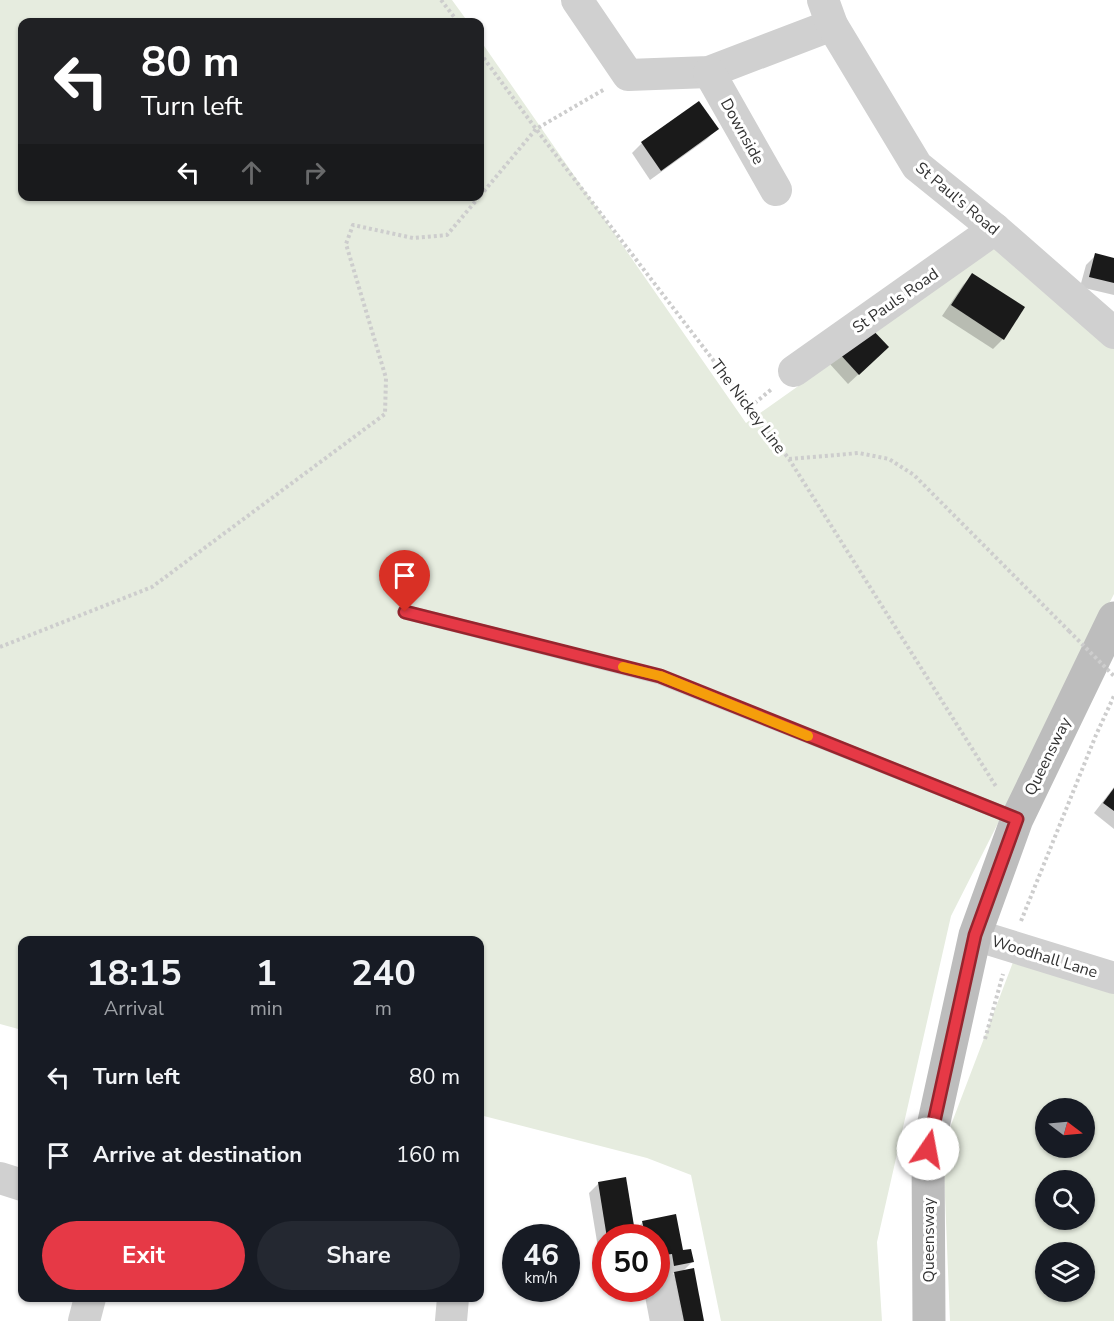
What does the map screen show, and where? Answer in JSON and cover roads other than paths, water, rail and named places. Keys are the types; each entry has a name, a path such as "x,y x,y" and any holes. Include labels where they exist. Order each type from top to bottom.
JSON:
{"main road":[{"name":"Queensway","path":"929,1321 928,1149 975,935 1017,819 1114,618"}],"street":[{"path":"577,0 628,75 709,72 827,12"},
{"name":"St Paul's Road","path":"827,12 917,166 995,229 1114,333"},
{"name":"Downside","path":"709,72 776,190"},
{"name":"St Pauls Road","path":"794,371 995,229"},
{"name":"Woodhall Lane","path":"975,935 1114,978"},
{"path":"0,1178 18,1184"},
{"path":"84,1321 89,1302"},
{"path":"451,1321 453,1302"},
{"path":"662,1302 666,1321"}],"lane":[{"path":"405,612 660,676 1017,819"}]}
